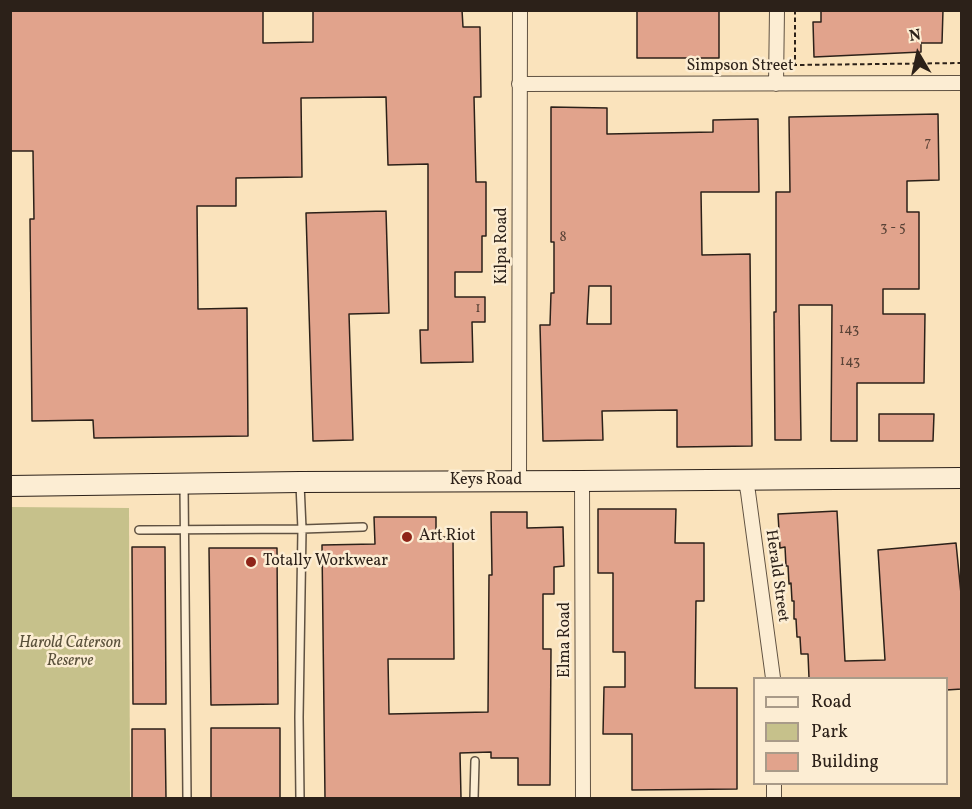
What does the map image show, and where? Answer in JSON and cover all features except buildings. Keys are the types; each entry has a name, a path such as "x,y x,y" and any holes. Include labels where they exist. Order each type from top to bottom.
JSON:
{"street":[{"name":"Kilpa Road","path":"519,481 520,10"},
{"path":"776,84 777,10"},
{"name":"Simpson Street","path":"519,84 962,83"},
{"name":"Keys Road","path":"10,486 962,478"},
{"name":"Herald Street","path":"745,479 773,677"},
{"name":"Elma Road","path":"582,481 583,798"}],"lane":[{"path":"300,482 302,529 300,798"},
{"path":"184,484 187,798"},
{"path":"139,530 363,527"},
{"path":"474,798 475,761"}],"path":[{"path":"795,10 795,65 962,63"}],"green space":[{"name":"Harold Caterson Reserve","path":"11,507 129,508 130,798 11,798"}],"place":[{"name":"Art Riot","path":"407,537"},
{"name":"Totally Workwear","path":"251,562"}]}
